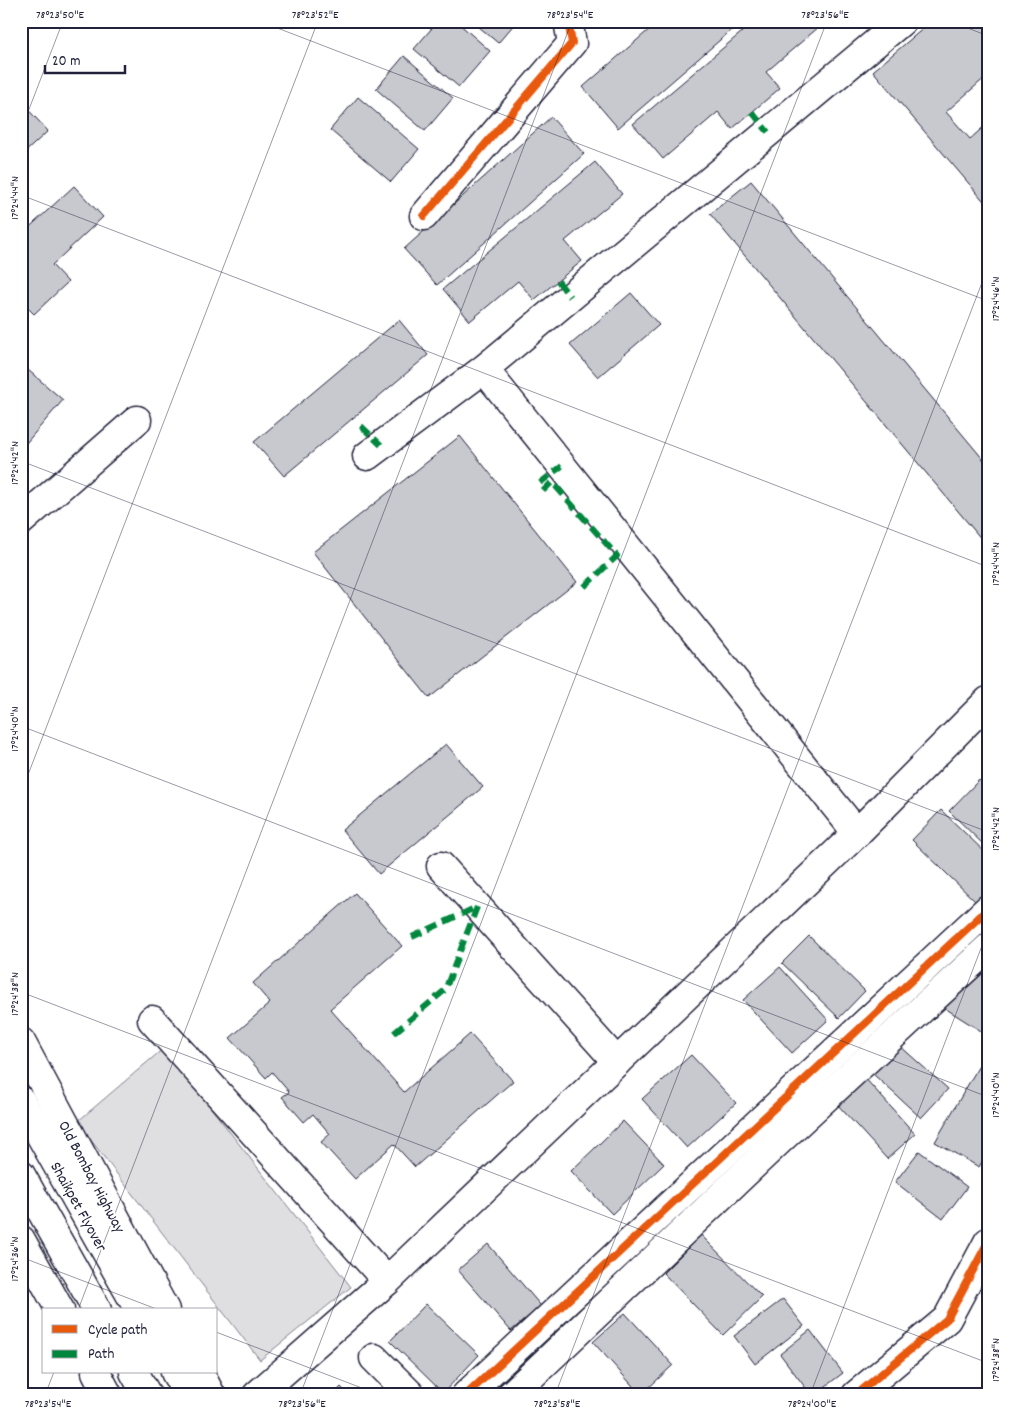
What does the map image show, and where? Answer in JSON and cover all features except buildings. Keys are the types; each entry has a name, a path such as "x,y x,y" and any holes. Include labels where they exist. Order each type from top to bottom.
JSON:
{"street":[{"path":"424,216 572,44 568,21"},
{"path":"366,456 484,369 902,21"},
{"path":"484,369 857,833"},
{"path":"21,521 136,420"},
{"path":"257,1395 387,1281 857,833 988,700"},
{"path":"441,866 617,1062"},
{"path":"466,1395 988,909"},
{"path":"510,1395 782,1138 988,948"},
{"path":"152,1020 387,1281"},
{"name":"Old Bombay Highway","path":"21,1042 164,1308"},
{"name":"Shaikpet Flyover","path":"21,1101 138,1308"},
{"path":"21,1175 96,1308"},
{"path":"21,1240 59,1308"},
{"path":"856,1395 947,1319 988,1242"},
{"path":"374,1358 411,1395"},
{"path":"97,1374 108,1395"},
{"path":"135,1374 147,1395"},
{"path":"176,1374 188,1395"},
{"path":"200,1374 211,1395"}],"shaded area":[{"path":"164,1048 351,1287 260,1360 77,1122"}],"marked path":[{"path":"752,112 768,132"},
{"path":"558,281 570,297"},
{"path":"361,426 381,445"},
{"path":"540,483 562,466"},
{"path":"543,491 552,482 617,556 583,588"},
{"path":"412,937 477,907"},
{"path":"394,1033 445,990 477,907"}],"cycle path":[{"path":"424,216 572,43 568,21"},
{"path":"466,1395 988,909"},
{"path":"856,1395 947,1319 988,1242"}]}
